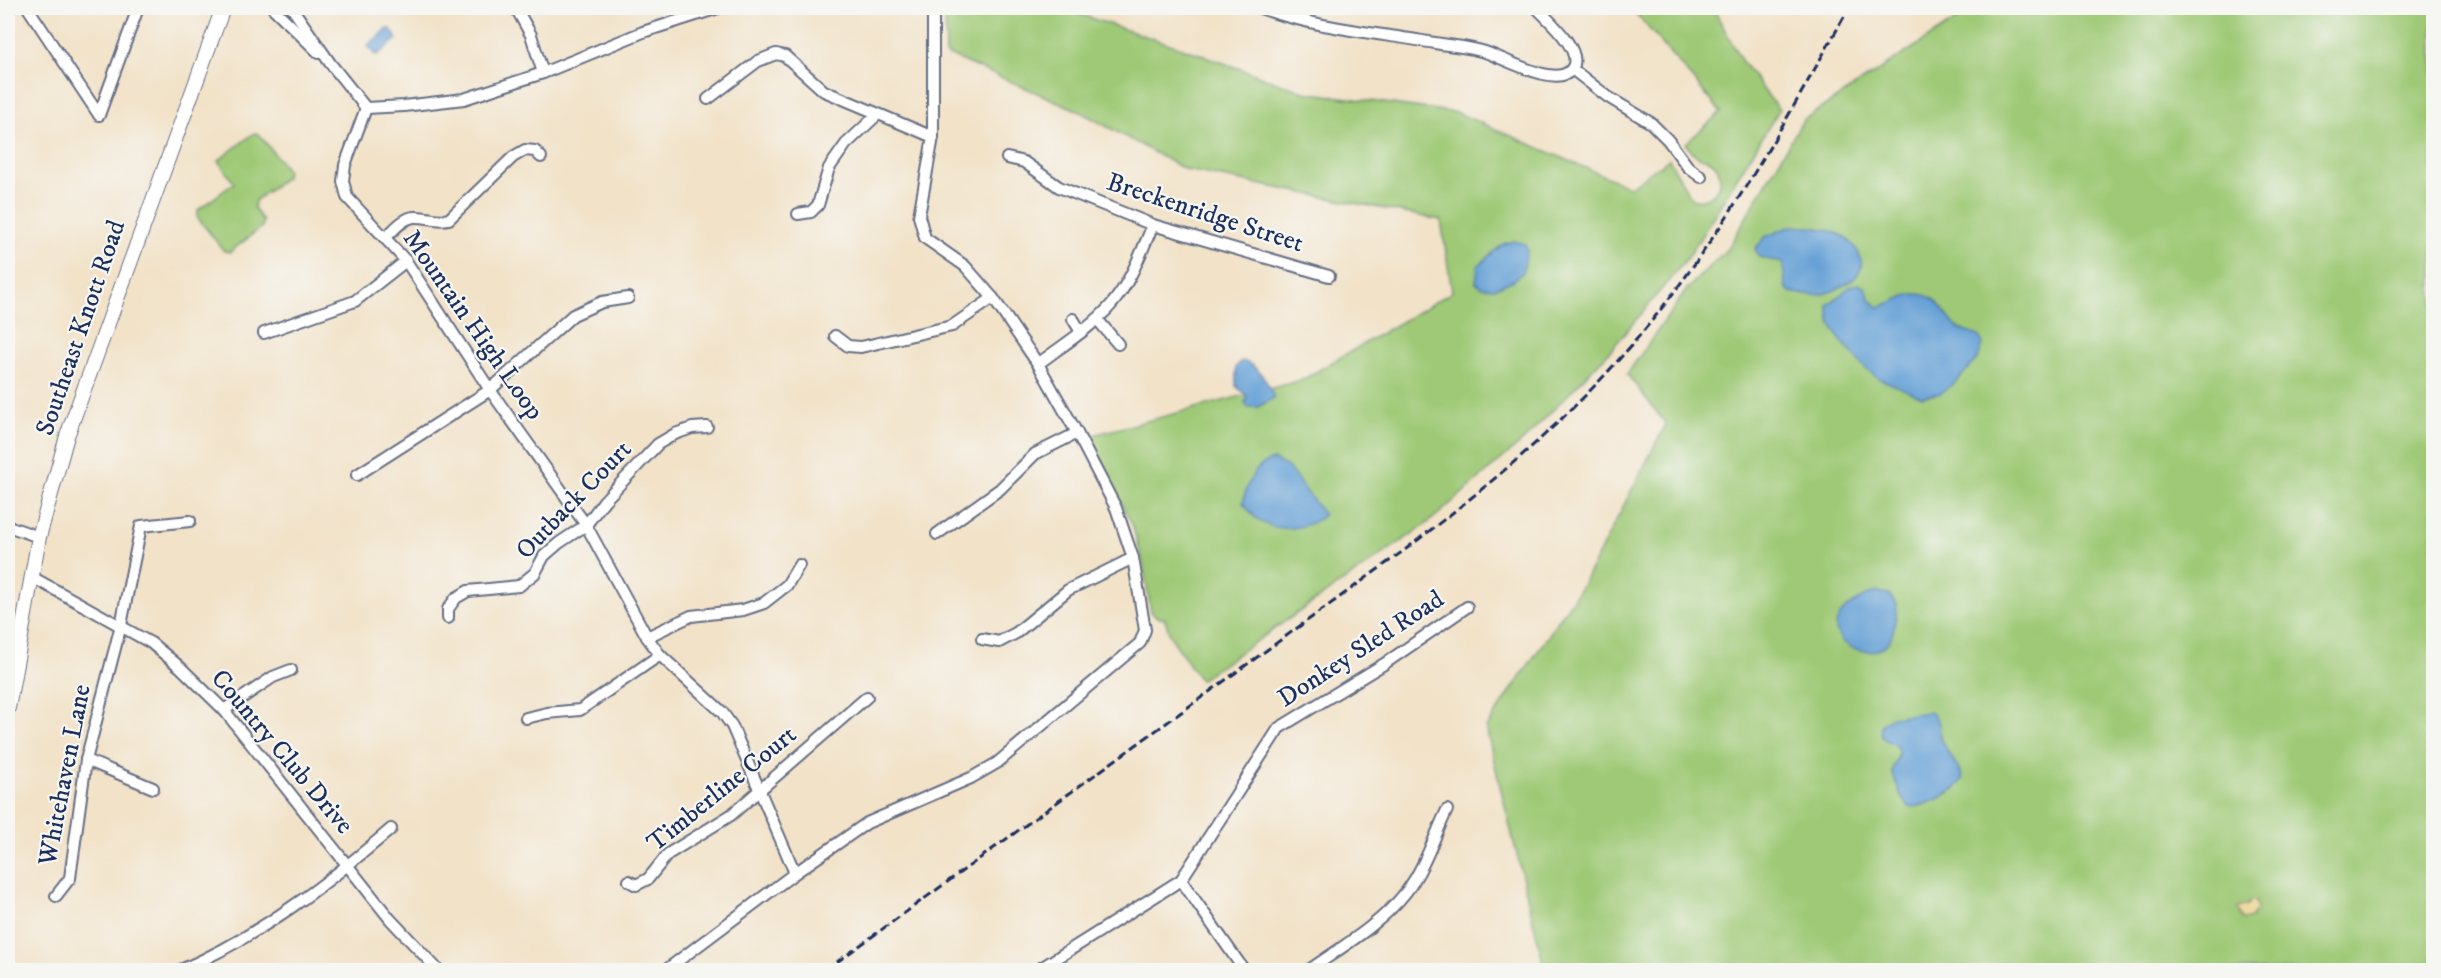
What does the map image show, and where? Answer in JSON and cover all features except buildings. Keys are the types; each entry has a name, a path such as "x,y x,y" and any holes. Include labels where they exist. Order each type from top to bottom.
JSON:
{"main road":[{"name":"Southeast Knott Road","path":"8,708 39,537 76,410 223,8"}],"street":[{"path":"28,8 99,115 138,8"},
{"path":"273,8 330,63"},
{"path":"292,8 330,63 366,108 464,99 543,73 644,32 718,8"},
{"path":"516,8 531,35 543,73"},
{"path":"666,970 795,873 867,823 971,778 997,763 1140,643 1145,630 1133,558 1116,508 1077,433 1038,364 993,298 965,266 925,237 919,216 933,137 933,8"},
{"path":"1260,8 1292,18 1483,51 1552,77 1566,74 1572,69 1575,61 1566,39 1537,8"},
{"path":"708,99 758,61 776,54 785,56 824,91 933,137"},
{"path":"1572,69 1608,97 1651,123 1668,140 1688,167 1701,177"},
{"name":"Mountain High Loop","path":"366,108 345,165 343,182 347,197 406,261 490,390 586,525 647,637 660,655 722,712 732,726 795,873"},
{"path":"798,214 811,212 818,205 829,168 846,144 877,115"},
{"path":"386,237 402,222 414,217 438,222 449,219 513,157 525,150 535,151 541,157"},
{"name":"Breckenridge Street","path":"1007,158 1024,162 1059,187 1153,225 1329,276"},
{"path":"1038,364 1097,319 1113,303 1131,276 1153,225"},
{"path":"264,333 355,301 406,261"},
{"path":"357,475 490,390 573,315 602,302 628,298"},
{"path":"835,336 848,346 861,347 952,326 993,298"},
{"path":"1073,319 1081,332"},
{"path":"1097,319 1118,344"},
{"name":"Outback Court","path":"448,618 448,609 456,598 468,591 519,586 535,573 544,556 586,525 604,501 658,444 675,434 692,428 707,427"},
{"path":"937,534 1000,489 1035,454 1077,433"},
{"name":"Whitehaven Lane","path":"56,896 70,878 86,760 122,625 141,526 190,521"},
{"path":"8,526 39,537"},
{"path":"982,639 999,642 1016,633 1068,590 1133,558"},
{"path":"647,637 691,616 743,610 764,603 787,585 799,566"},
{"name":"Country Club Drive","path":"32,577 151,643 224,710 347,867 390,919 438,970"},
{"name":"Donkey Sled Road","path":"1181,880 1279,728 1384,664 1467,607"},
{"path":"526,718 547,713 580,710 660,655"},
{"path":"224,710 273,676 291,670"},
{"name":"Timberline Court","path":"629,881 636,885 648,879 669,854 731,815 867,697"},
{"path":"86,760 153,788"},
{"path":"1309,970 1362,932 1406,892 1447,810"},
{"path":"181,970 215,956 275,919 347,867 391,830"},
{"path":"1038,970 1181,880 1244,970"}],"green space":[{"path":"945,8 1060,8 1191,51 1304,92 1458,113 1630,187 1669,159 1694,200 1700,200 1715,192 1720,178 1718,169 1712,162 1697,156 1685,144 1721,112 1631,8 1713,8 1741,60 1779,110 1689,256 1610,351 1525,439 1428,523 1200,680 1170,636 1165,619 1151,612 1142,558 1132,524 1086,437 1302,380 1452,292 1441,220 1186,170 1077,110 946,54"},
{"path":"1974,8 2433,8 2433,970 1545,970 1486,728 1583,584 1666,424 1627,374 1688,288 1729,247 1803,120"},
{"path":"254,133 259,134 287,170 286,177 255,201 254,208 263,221 262,227 230,252 224,251 197,217 198,210 234,183 218,161"}],"sand":[{"path":"2251,900 2255,902 2257,910 2251,918 2242,920 2237,908 2247,905"}],"water":[{"path":"391,29 397,39 377,55 374,54 368,47 369,44"},
{"path":"1791,226 1820,228 1847,239 1860,256 1861,268 1858,274 1847,284 1827,293 1810,295 1790,292 1785,286 1783,263 1759,257 1755,249 1765,237"},
{"path":"1514,241 1525,244 1527,250 1523,272 1514,280 1496,288 1481,287 1476,282 1478,266 1503,244"},
{"path":"1859,284 1866,288 1870,299 1878,307 1914,294 1935,300 1959,329 1979,336 1983,344 1978,358 1958,380 1941,393 1922,397 1878,378 1864,367 1839,338 1830,322 1828,305 1851,286"},
{"path":"1242,361 1258,370 1274,398 1258,407 1247,407 1245,403 1247,396 1236,386 1236,367"},
{"path":"1274,460 1288,467 1324,515 1318,520 1293,528 1275,527 1257,519 1243,503 1252,476 1262,465"},
{"path":"1877,592 1889,594 1897,605 1893,633 1889,641 1880,649 1857,650 1846,644 1839,636 1836,626 1840,615 1852,604"},
{"path":"1929,712 1936,717 1944,746 1963,779 1954,789 1939,798 1922,805 1909,807 1901,796 1892,772 1898,749 1896,745 1882,737 1881,725 1892,717"}],"railway":[{"path":"826,970 1406,549 1546,434 1598,383 1656,316 1717,232 1772,144 1849,8"}]}
